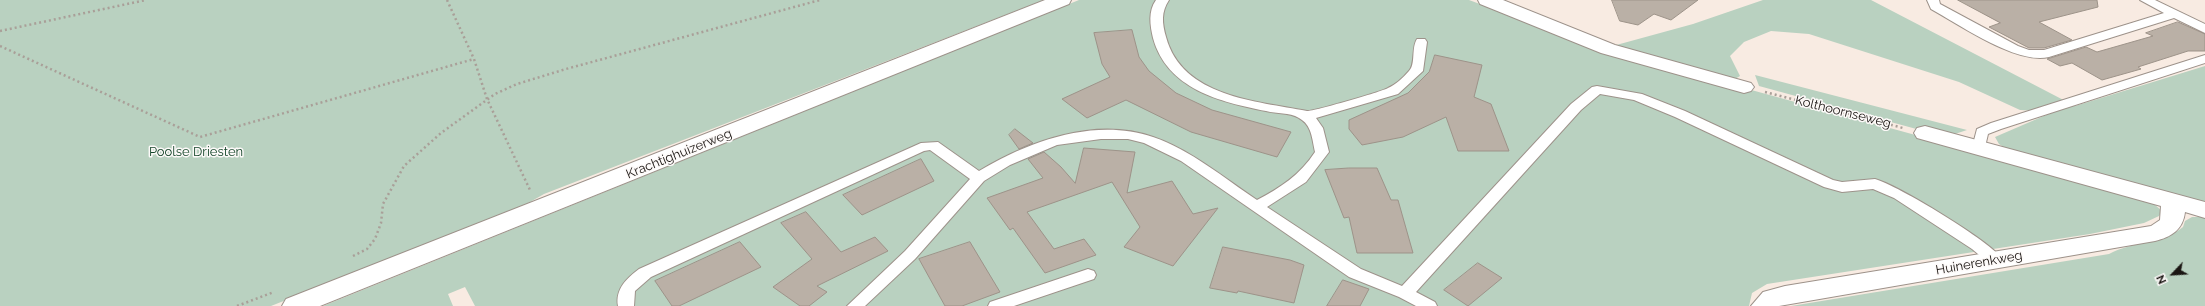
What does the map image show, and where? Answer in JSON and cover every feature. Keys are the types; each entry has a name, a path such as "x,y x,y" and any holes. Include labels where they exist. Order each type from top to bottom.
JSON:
{"street":[{"name":"Krachtighuizerweg","path":"295,306 542,209 1062,0"},
{"path":"1487,0 1608,49 1744,87"},
{"path":"1925,133 2205,210"},
{"name":"Huinerenkweg","path":"1764,306 1772,298 1785,295 2155,233 2168,228 2173,219 2173,201"}],"lane":[{"path":"1162,0 1160,2 1156,19 1159,40 1163,53 1184,79 1204,90 1238,102 1292,111 1307,116 1317,129 1322,152 1309,172 1287,190 1256,207"},
{"path":"1932,0 1935,6 2014,49 2028,54 2045,54 2175,14"},
{"path":"2146,0 2205,29"},
{"path":"1307,116 1393,91 1417,71 1421,42"},
{"path":"1980,148 1982,132 1996,126 2205,59"},
{"path":"1405,293 1576,107 1597,90 1637,97 1680,114 1829,184 1842,187 1875,184 1906,199 1977,245 1995,260"},
{"path":"855,306 910,255 979,178 1005,162 1039,146 1055,141 1101,135 1128,135 1149,140 1186,158 1355,273 1405,293 1428,306"},
{"path":"626,306 624,299 631,283 644,273 921,146 933,145 979,178"},
{"path":"996,306 1088,275"}],"path":[{"path":"0,31 146,0"},
{"path":"447,0 474,59 487,99 532,192 542,209"},
{"path":"348,260 367,249 375,239 381,223 383,204 404,166 441,133 472,112 487,99 517,84 566,69 820,0"},
{"path":"0,46 200,137 474,59"},
{"name":"Kolthoornseweg","path":"1744,87 1925,133"},
{"path":"237,306 282,289"}],"green space":[{"name":"Poolse Driesten","path":"0,0 1044,0 544,194 523,206 271,306 0,306"},
{"path":"1079,0 1469,0 1602,49 2134,195 2154,204 2162,211 2159,216 2144,223 2090,234 1767,284 1752,293 1749,306 475,306 465,287 448,294 453,306 323,306"},
{"path":"1763,0 1871,0 2075,106 2205,66 2205,205 2005,148 1999,144 1995,137 2053,112 2020,110 1959,82 1809,34 1771,31 1744,42 1730,56 1740,76 1735,79 1609,47 1693,24"},
{"path":"1755,75 1967,130 1955,134 1931,133 1759,86"},
{"path":"2192,217 2205,217 2205,306 1791,306 2109,254 2128,247 2157,240 2175,233 2183,227 2185,221"}],"building":[{"path":"1612,0 1698,0 1671,20 1654,14 1638,25 1620,21"},
{"path":"1958,0 2097,0 2098,7 2039,22 2072,40 2044,48 2029,48 1989,27 2000,23"},
{"path":"2178,22 2205,34 2205,51 2188,51 2138,67 2141,69 2102,80 2072,63 2060,66 2047,59 2086,47 2097,52 2153,36 2146,33"},
{"path":"1132,30 1139,57 1149,71 1176,93 1212,110 1291,132 1277,157 1191,132 1126,100 1087,118 1062,99 1110,77 1102,64 1094,33"},
{"path":"1435,55 1482,65 1474,97 1491,104 1509,151 1458,151 1446,117 1403,137 1362,145 1349,129 1349,120 1408,93 1429,72"},
{"path":"1015,129 1033,143 1019,149 1009,135"},
{"path":"1084,148 1135,152 1127,193 1172,181 1193,214 1218,208 1173,266 1124,247 1140,227 1112,182 1027,212 1054,249 1084,239 1096,255 1045,273 1013,228 1010,230 987,198 1043,178 1028,159 1044,152 1061,167 1075,183"},
{"path":"921,159 934,181 862,215 843,195"},
{"path":"1377,168 1391,200 1398,200 1413,253 1357,253 1349,217 1344,218 1325,170"},
{"path":"806,212 841,252 875,237 888,251 817,286 827,292 809,306 800,306 773,287 812,259 781,223"},
{"path":"740,242 761,267 679,306 672,306 655,281"},
{"path":"970,242 1000,292 962,306 945,306 919,259"},
{"path":"1223,247 1290,260 1304,265 1294,303 1238,291 1237,293 1210,288"},
{"path":"1478,263 1502,278 1468,306 1444,290"},
{"path":"1343,280 1369,289 1360,306 1327,306"}]}
